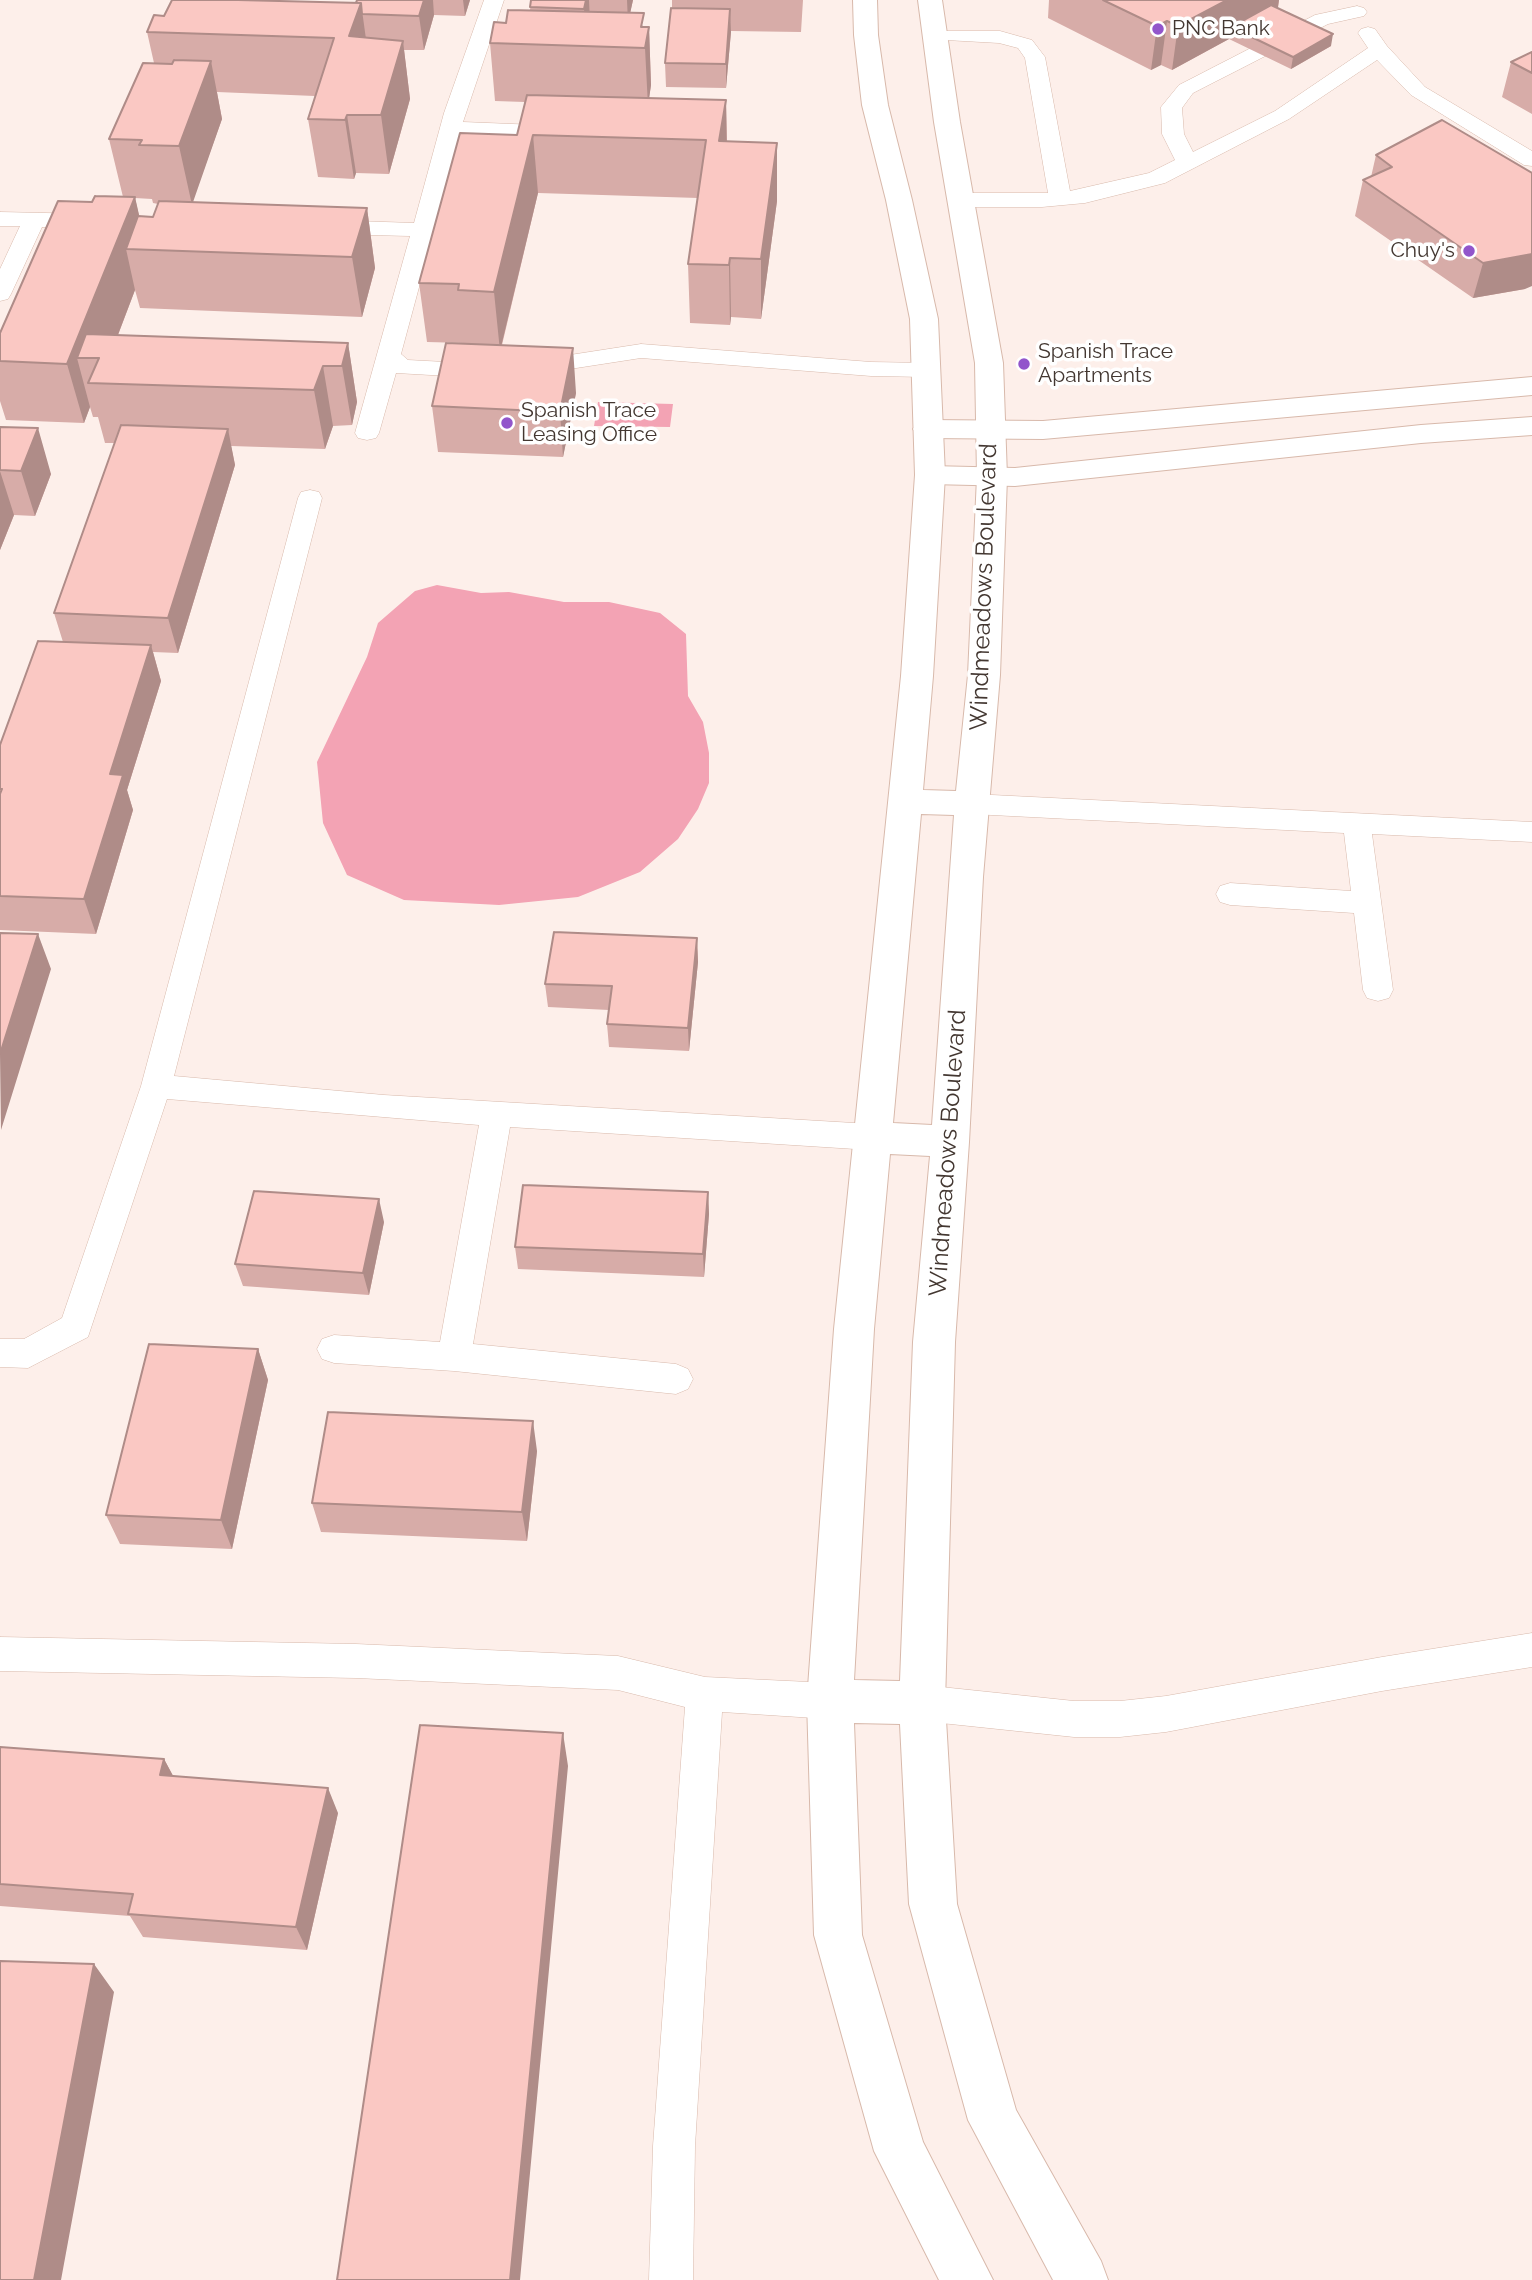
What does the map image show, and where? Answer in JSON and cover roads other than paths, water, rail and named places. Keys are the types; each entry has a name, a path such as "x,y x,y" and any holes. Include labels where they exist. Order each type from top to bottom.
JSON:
{"street":[{"name":"Windmeadows Boulevard","path":"865,0 866,35 875,105 930,200 989,363 992,477 984,675 965,877 950,1142 934,1342 922,1703 933,1904 993,2120 1082,2280"},
{"name":"Windmeadows Boulevard","path":"932,18 930,200 924,319 930,475 917,676 854,1329 830,1701 838,1935 900,2151 967,2280"},
{"path":"928,429 1056,429 1520,387 1532,419"},
{"path":"930,475 992,477 1421,434 1532,426"},
{"path":"904,801 972,804"},
{"path":"871,1137 950,1142"},
{"path":"830,1701 922,1703"}],"lane":[{"path":"367,433 451,128 494,0"},
{"path":"1188,164 1173,134 1171,107 1186,89 1322,19 1355,6 1379,50 1418,91 1527,151"},
{"path":"932,18 1025,44 1035,57 1060,198"},
{"path":"930,200 1085,196 1157,178 1283,115 1379,50"},
{"path":"451,128 587,133"},
{"path":"0,219 108,222"},
{"path":"0,294 33,220"},
{"path":"300,226 424,230"},
{"path":"389,356 402,367 493,372 641,351 871,369 927,370"},
{"path":"0,1353 28,1354 76,1327 156,1086 310,498"},
{"path":"972,804 1532,832"},
{"path":"1357,824 1378,990"},
{"path":"1230,894 1367,903"},
{"path":"156,1086 384,1107 871,1137"},
{"path":"454,1357 497,1114"},
{"path":"334,1349 454,1357 676,1379"},
{"path":"922,1703 1074,1719 1120,1719 1166,1714 1382,1674 1532,1650"},
{"path":"0,1654 356,1661 618,1673 705,1694 830,1701"},
{"path":"671,2280 674,2146 705,1694"}],"place":[{"name":"PNC Bank","path":"1158,29"},
{"name":"Chuy's","path":"1469,251"},
{"name":"Spanish Trace Apartments","path":"1024,364"},
{"name":"Spanish Trace Leasing Office","path":"507,423"}]}
